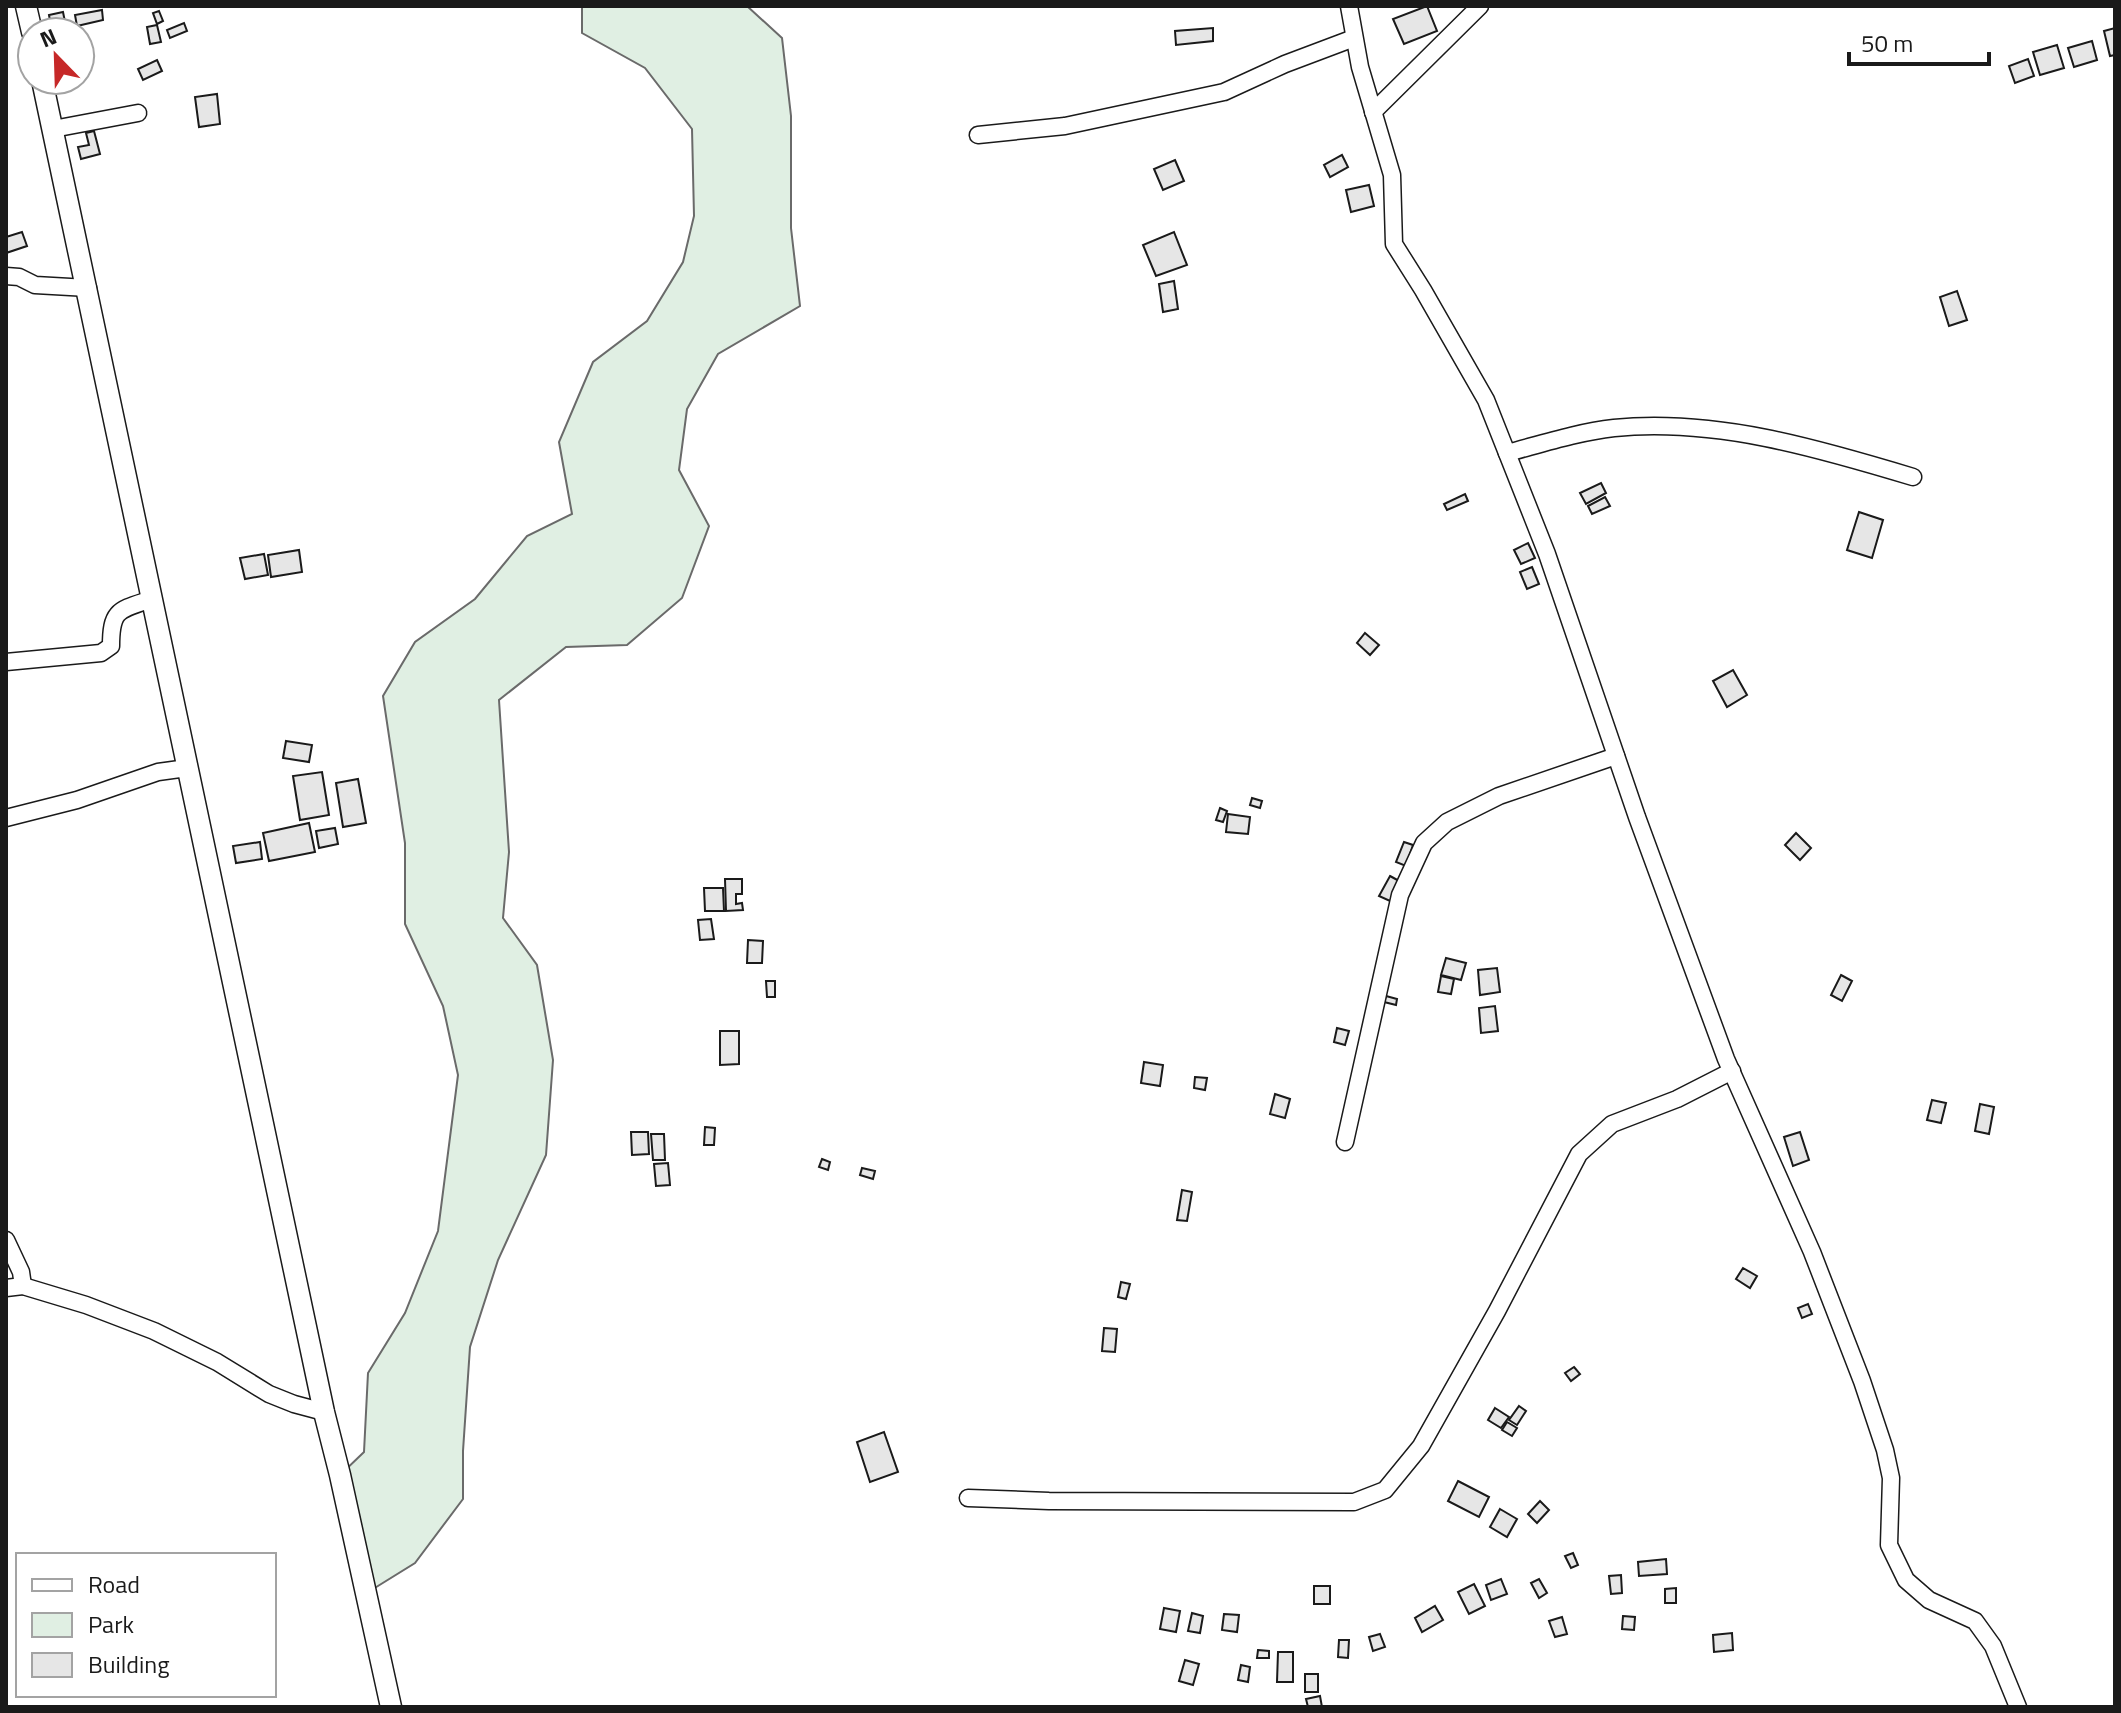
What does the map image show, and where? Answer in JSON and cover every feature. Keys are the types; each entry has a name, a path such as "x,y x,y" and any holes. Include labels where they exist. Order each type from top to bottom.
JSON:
{"street":[{"path":"1349,6 1354,38 1392,175 1394,244 1486,400 1547,554 1616,756 1732,1071 1812,1252 1867,1395 1891,1478 1889,1545 1906,1580 1929,1600 1975,1621 1993,1646 2018,1707"},
{"path":"1373,112 1480,6"},
{"path":"978,135 1065,126 1224,92 1285,64 1354,38"},
{"path":"46,96 324,1412 391,1707"},
{"path":"53,129 138,113"},
{"path":"6,276 19,277 35,285 88,288"},
{"path":"1507,453 1612,428 1677,425 1763,438 1913,477"},
{"path":"6,662 101,653 111,646 111,622 119,610 152,599"},
{"path":"1345,1142 1400,895 1424,843 1447,822 1499,796 1616,756"},
{"path":"6,818 77,800 158,772 187,768"},
{"path":"968,1498 1354,1502 1385,1490 1421,1446 1497,1311 1579,1154 1612,1124 1677,1099 1732,1071"},
{"path":"6,1240 21,1272 15,1287 86,1305 154,1331 217,1362 269,1394 324,1412"}],"green space":[{"path":"582,6 747,6 782,38 791,116 791,228 800,306 718,354 687,409 679,470 709,526 682,598 627,645 566,647 499,700 509,852 503,918 537,965 553,1060 546,1155 498,1260 470,1347 463,1499 415,1563 365,1594 340,1475 364,1452 368,1373 405,1313 438,1231 458,1075 443,1006 405,924 405,843 383,696 415,642 475,599 527,536 572,514 559,442 593,362 647,321 683,262 694,216 692,129 645,68 582,33"}],"building":[{"path":"1427,6 1437,31 1404,44 1393,19"},
{"path":"102,10 103,20 96,22 96,16 75,15"},
{"path":"159,11 163,21 157,24 153,13"},
{"path":"184,23 187,31 170,38 167,30"},
{"path":"157,25 161,42 150,44 147,27"},
{"path":"1213,28 1213,41 1176,45 1175,31"},
{"path":"2115,28 2115,55 2110,56 2104,31"},
{"path":"2092,41 2097,60 2074,67 2068,48"},
{"path":"2057,45 2064,68 2040,75 2033,52"},
{"path":"2028,59 2034,76 2015,83 2009,66"},
{"path":"157,60 162,71 143,80 138,69"},
{"path":"217,94 220,124 199,127 195,97"},
{"path":"94,131 100,154 81,159 78,147 89,145 86,133"},
{"path":"1342,155 1348,167 1330,177 1324,165"},
{"path":"1175,160 1184,181 1163,190 1154,169"},
{"path":"1369,185 1374,206 1351,212 1346,190"},
{"path":"22,232 27,246 6,253 6,237"},
{"path":"1174,232 1187,265 1156,276 1143,245"},
{"path":"1174,281 1178,309 1163,312 1159,284"},
{"path":"1957,291 1967,320 1949,326 1940,297"},
{"path":"1601,483 1606,493 1586,504 1580,493"},
{"path":"1465,494 1468,501 1447,510 1444,504"},
{"path":"1605,497 1610,506 1592,514 1588,506"},
{"path":"1859,512 1883,520 1872,558 1847,550"},
{"path":"1528,543 1535,558 1521,564 1514,550"},
{"path":"299,550 302,572 271,577 268,555"},
{"path":"264,554 268,575 245,579 240,558"},
{"path":"1532,567 1539,584 1527,589 1520,572"},
{"path":"1365,633 1379,645 1370,655 1357,643"},
{"path":"1733,670 1747,695 1727,707 1713,681"},
{"path":"286,741 312,745 309,762 283,758"},
{"path":"322,772 329,815 300,820 293,776"},
{"path":"358,779 366,823 343,827 336,783"},
{"path":"1252,798 1262,801 1260,808 1250,805"},
{"path":"1220,808 1227,811 1223,822 1216,820"},
{"path":"1228,814 1250,817 1248,834 1226,832"},
{"path":"309,823 315,852 269,861 263,833"},
{"path":"335,828 338,844 319,848 316,831"},
{"path":"1796,833 1811,848 1800,860 1785,845"},
{"path":"260,842 262,859 236,863 233,846"},
{"path":"1404,842 1413,845 1406,866 1396,862"},
{"path":"1390,876 1401,882 1390,901 1379,896"},
{"path":"725,879 742,879 742,894 736,894 736,904 742,903 743,910 726,911"},
{"path":"704,888 723,888 724,911 705,911"},
{"path":"711,919 714,939 700,940 698,920"},
{"path":"748,940 763,941 762,963 747,963"},
{"path":"1446,958 1466,963 1461,980 1441,975"},
{"path":"1497,968 1500,992 1480,995 1478,970"},
{"path":"1841,975 1852,981 1842,1001 1831,995"},
{"path":"1441,976 1454,979 1451,994 1438,992"},
{"path":"766,981 775,981 775,997 767,997"},
{"path":"1386,996 1397,999 1396,1005 1384,1002"},
{"path":"1495,1006 1498,1031 1481,1033 1479,1008"},
{"path":"1337,1028 1349,1031 1345,1045 1334,1042"},
{"path":"720,1031 739,1031 739,1064 720,1065"},
{"path":"1144,1062 1163,1065 1160,1086 1141,1083"},
{"path":"1195,1077 1207,1078 1205,1090 1194,1088"},
{"path":"1275,1094 1290,1099 1285,1118 1270,1114"},
{"path":"1932,1100 1946,1103 1941,1123 1927,1120"},
{"path":"1980,1104 1994,1107 1989,1134 1975,1131"},
{"path":"705,1127 715,1128 714,1145 704,1145"},
{"path":"631,1132 648,1132 649,1154 632,1155"},
{"path":"1800,1132 1809,1160 1793,1166 1784,1137"},
{"path":"651,1134 664,1134 665,1160 653,1160"},
{"path":"822,1159 830,1162 828,1170 819,1167"},
{"path":"668,1163 670,1185 656,1186 654,1164"},
{"path":"862,1168 875,1171 873,1179 860,1175"},
{"path":"1182,1190 1192,1192 1187,1221 1177,1220"},
{"path":"1743,1268 1757,1276 1750,1288 1736,1279"},
{"path":"1121,1282 1130,1284 1126,1299 1118,1297"},
{"path":"1808,1304 1812,1314 1802,1318 1798,1308"},
{"path":"1104,1328 1117,1329 1115,1352 1102,1351"},
{"path":"1574,1367 1580,1374 1571,1381 1565,1373"},
{"path":"1519,1406 1526,1411 1517,1425 1509,1420"},
{"path":"1495,1408 1509,1417 1501,1428 1488,1420"},
{"path":"1507,1422 1517,1428 1512,1436 1502,1430"},
{"path":"884,1432 898,1472 870,1482 857,1442"},
{"path":"1458,1481 1489,1497 1479,1517 1448,1501"},
{"path":"1540,1501 1549,1510 1537,1523 1528,1514"},
{"path":"1500,1509 1517,1519 1507,1537 1490,1527"},
{"path":"1573,1553 1578,1565 1571,1568 1565,1556"},
{"path":"1666,1559 1667,1574 1639,1576 1638,1562"},
{"path":"1621,1575 1622,1593 1611,1594 1609,1576"},
{"path":"1501,1579 1507,1594 1491,1600 1486,1585"},
{"path":"1539,1579 1547,1593 1539,1598 1531,1583"},
{"path":"1474,1584 1485,1606 1469,1614 1458,1592"},
{"path":"1314,1586 1330,1586 1330,1604 1314,1604"},
{"path":"1676,1588 1676,1603 1665,1603 1665,1589"},
{"path":"1435,1606 1443,1620 1422,1632 1415,1618"},
{"path":"1164,1608 1180,1611 1176,1632 1160,1629"},
{"path":"1192,1613 1203,1616 1200,1633 1188,1631"},
{"path":"1224,1614 1239,1615 1237,1632 1222,1630"},
{"path":"1623,1616 1635,1617 1634,1630 1622,1629"},
{"path":"1562,1617 1567,1634 1555,1637 1549,1621"},
{"path":"1732,1633 1733,1650 1714,1652 1713,1635"},
{"path":"1380,1634 1385,1647 1373,1651 1369,1637"},
{"path":"1339,1640 1349,1640 1348,1658 1338,1657"},
{"path":"1258,1650 1269,1651 1269,1658 1257,1658"},
{"path":"1278,1652 1293,1652 1293,1682 1277,1682"},
{"path":"1185,1660 1199,1664 1193,1685 1179,1681"},
{"path":"1241,1665 1250,1667 1248,1682 1238,1680"},
{"path":"1305,1674 1318,1674 1318,1692 1305,1692"},
{"path":"1320,1696 1322,1707 1308,1707 1306,1699"}]}
